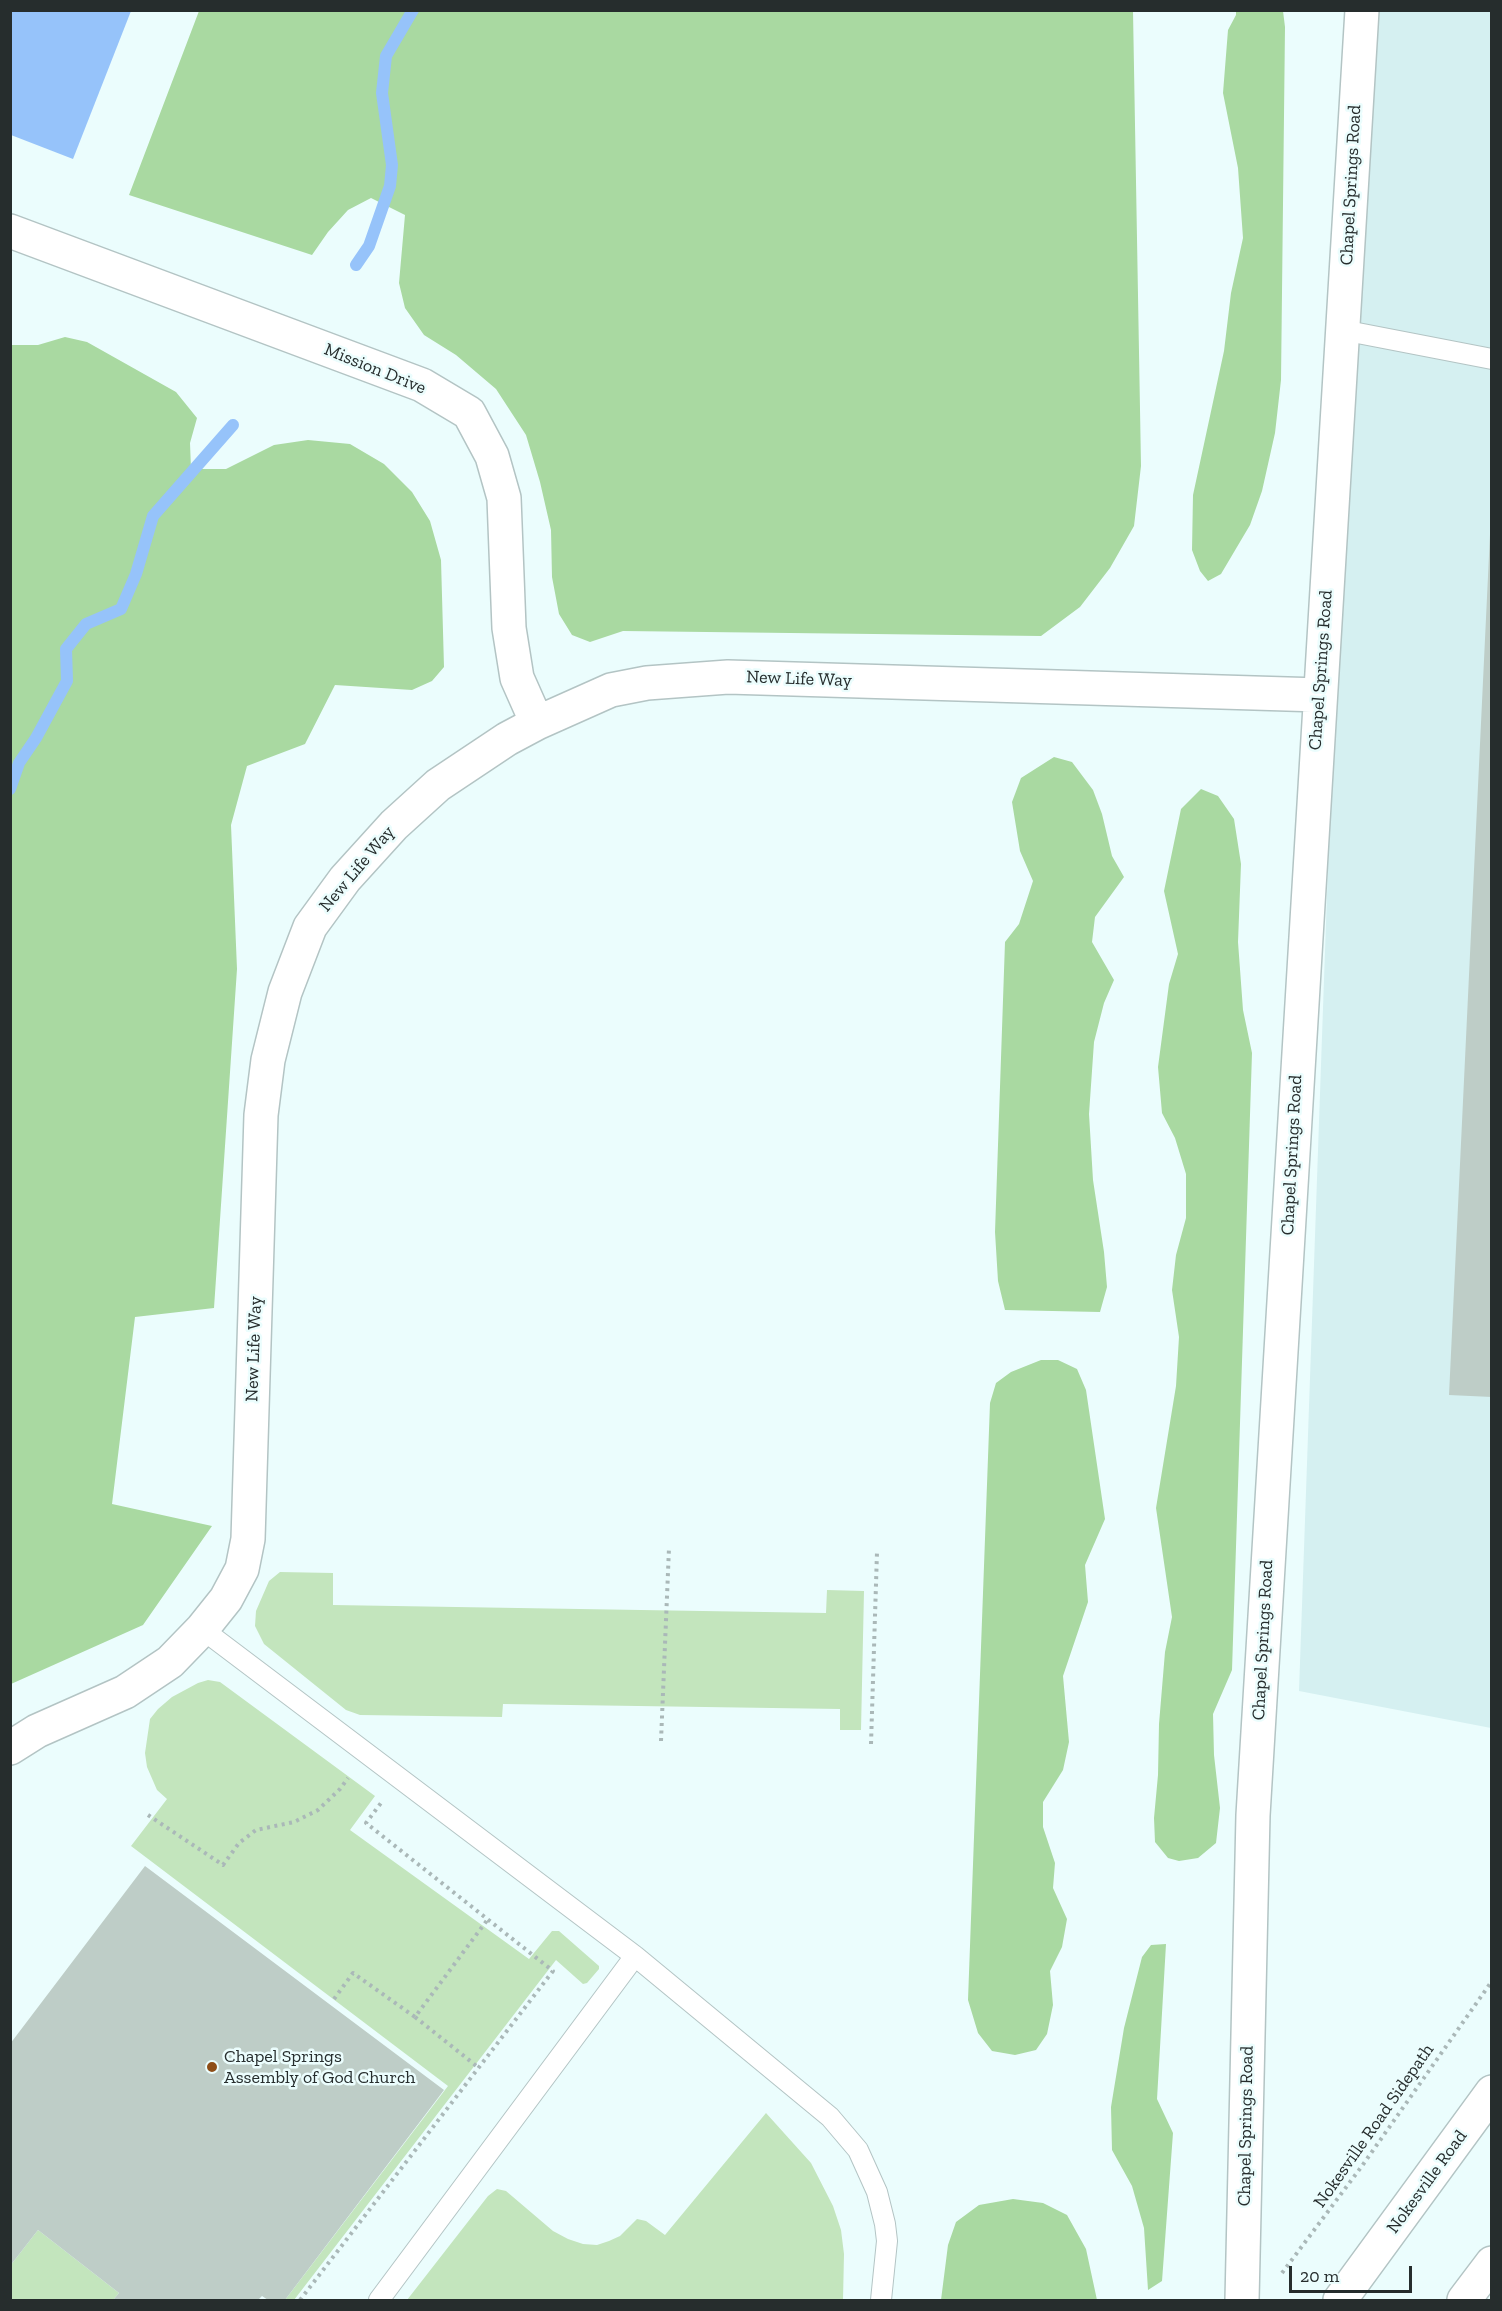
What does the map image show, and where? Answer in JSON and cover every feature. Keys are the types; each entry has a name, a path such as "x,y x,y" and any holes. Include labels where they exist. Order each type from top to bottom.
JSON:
{"main road":[{"name":"Chapel Springs Road","path":"1242,2301 1252,1815 1362,10"},
{"name":"Mission Drive","path":"10,231 422,385 469,413 492,456 504,498 509,628 518,678 537,723"},
{"name":"New Life Way","path":"10,1748 37,1731 125,1692 170,1662 202,1629 226,1599 242,1569 248,1539 261,1115 268,1060 285,992 310,927 345,879 394,825 438,785 507,739 537,723 611,690 647,683 728,676 1320,695"},
{"name":"Nokesville Road","path":"1340,2301 1491,2092"},
{"path":"1464,2301 1491,2263"}],"lane":[{"path":"1342,330 1491,359"},
{"path":"202,1629 635,1956 830,2117 858,2150 877,2192 887,2241 881,2301"},
{"path":"380,2301 635,1956"}],"path":[{"path":"661,1741 669,1548"},
{"path":"872,1744 877,1552"},
{"path":"148,1815 223,1865 239,1843 256,1830 294,1822 318,1810 340,1789 366,1754"},
{"path":"300,2301 553,1971 366,1823 399,1778"},
{"path":"415,2017 488,1919"},
{"path":"334,1999 353,1973 415,2017 479,2068"},
{"name":"Nokesville Road Sidepath","path":"1281,2274 1319,2227 1491,1981"}],"shaded area":[{"path":"1361,11 1491,11 1491,1728 1299,1691 1353,155"}],"green space":[{"path":"199,11 1133,11 1141,466 1134,526 1110,568 1080,607 1041,636 623,631 590,642 572,635 559,614 552,577 551,530 526,435 496,389 456,355 424,335 405,308 399,283 405,215 371,198 348,210 328,232 312,255 129,195"},
{"path":"1236,11 1283,11 1285,27 1281,380 1275,433 1262,491 1250,525 1221,574 1208,581 1200,571 1192,550 1193,495 1224,351 1231,293 1243,238 1238,168 1223,93 1228,30"},
{"path":"65,337 87,342 176,392 197,418 190,443 191,469 226,469 274,445 308,440 350,444 384,464 412,492 430,521 441,560 444,667 432,681 412,690 335,685 305,744 247,766 231,825 237,969 214,1308 135,1317 112,1504 212,1526 143,1625 11,1684 10,345 38,345"},
{"path":"1054,757 1072,762 1093,790 1102,814 1112,856 1124,877 1095,917 1092,942 1114,980 1104,1003 1094,1042 1089,1114 1093,1180 1107,1287 1100,1312 1005,1310 998,1281 995,1232 1005,942 1019,924 1033,881 1020,851 1012,802 1021,778"},
{"path":"1201,789 1218,796 1234,819 1241,864 1238,942 1243,1010 1252,1053 1232,1670 1213,1714 1214,1755 1220,1808 1216,1843 1198,1858 1179,1861 1168,1858 1155,1842 1154,1818 1159,1724 1165,1652 1172,1617 1156,1508 1176,1386 1179,1337 1172,1290 1176,1255 1186,1218 1186,1174 1175,1138 1162,1113 1158,1067 1169,984 1178,954 1164,891 1181,809"},
{"path":"1041,1360 1058,1360 1077,1369 1086,1390 1105,1519 1085,1565 1088,1602 1063,1676 1069,1742 1063,1770 1043,1802 1043,1827 1055,1863 1053,1888 1067,1919 1062,1947 1050,1971 1053,2005 1047,2034 1036,2050 1015,2055 992,2051 978,2033 968,2000 990,1403 996,1383 1011,1372"},
{"path":"280,1572 333,1573 333,1605 826,1613 827,1590 864,1591 861,1730 840,1730 840,1709 503,1704 502,1717 360,1715 346,1710 264,1644 255,1626 256,1611 269,1581"},
{"path":"208,1680 220,1682 375,1796 350,1830 529,1959 552,1931 559,1931 599,1966 587,1983 583,1984 556,1960 294,2300 285,2300 448,2086 131,1846 167,1799 157,1790 147,1767 145,1753 150,1719 172,1697"},
{"path":"1166,1944 1157,2099 1173,2133 1162,2281 1148,2290 1144,2228 1132,2186 1112,2150 1111,2107 1124,2028 1142,1957 1151,1945"},
{"path":"766,2113 811,2163 833,2206 841,2230 844,2254 843,2300 407,2300 488,2196 497,2189 506,2191 553,2231 583,2244 597,2245 620,2236 637,2219 646,2221 665,2235"},
{"path":"1013,2199 1043,2203 1067,2215 1086,2249 1097,2300 941,2300 948,2245 956,2222 979,2205"},
{"path":"38,2230 119,2293 113,2300 11,2300 10,2266"}],"water":[{"path":"10,11 131,11 73,159 11,135"}],"building":[{"path":"1490,534 1492,534 1492,1397 1449,1395"},
{"name":"Chapel Springs Assembly of God Church","path":"145,1866 444,2090 285,2300 268,2300 262,2296 258,2300 113,2300 119,2293 38,2230 10,2266 10,2044"}],"waterway":[{"path":"356,265 369,246 390,186 392,165 382,93 386,56 413,10"},
{"path":"10,789 19,763 36,738 67,681 66,649 86,624 121,609 136,574 153,516 233,425"}],"place":[{"name":"Chapel Springs Assembly of God Church","path":"212,2067"}]}
